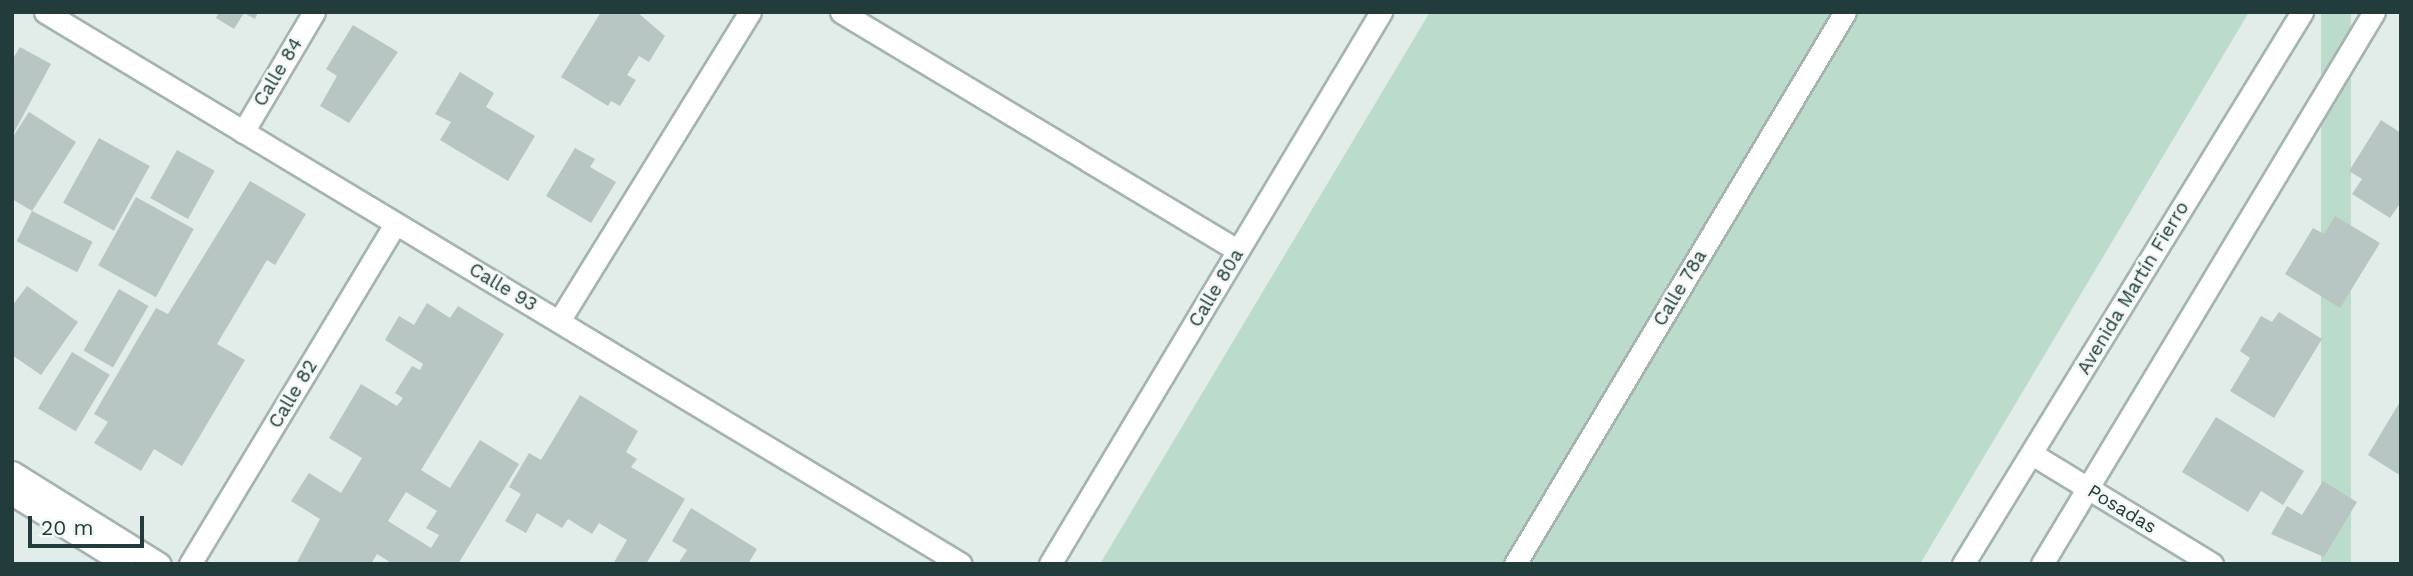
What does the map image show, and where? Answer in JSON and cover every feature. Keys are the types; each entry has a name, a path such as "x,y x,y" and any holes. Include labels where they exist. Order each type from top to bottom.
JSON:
{"street":[{"name":"Calle 93","path":"45,12 961,564"},
{"name":"Calle 84","path":"243,132 314,12"},
{"path":"559,321 750,12"},
{"path":"841,12 1238,251"},
{"name":"Calle 80a","path":"1050,564 1381,12"},
{"name":"Calle 78a","path":"1515,564 1845,12"},
{"name":"Avenida Martín Fierro","path":"1964,564 2302,12"},
{"path":"2042,564 2374,12"},
{"name":"Calle 82","path":"190,564 397,223"},
{"name":"Posadas","path":"2032,454 2212,564"},
{"path":"12,472 160,564"},
{"path":"12,494 122,563"}],"green space":[{"path":"1430,12 2249,12 1920,564 1100,564"},
{"path":"2321,12 2351,12 2351,564 2321,564"}],"building":[{"path":"219,12 258,12 255,19 244,13 234,29 216,18"},
{"path":"601,12 637,12 665,36 649,62 639,56 627,75 636,80 620,106 611,101 608,106 561,77"},
{"path":"353,25 398,52 349,123 320,106 337,76 326,69"},
{"path":"20,47 51,64 12,136 12,60"},
{"path":"460,72 494,93 486,107 535,136 508,181 440,140 451,122 435,114"},
{"path":"29,112 76,142 32,211 12,199 12,138"},
{"path":"2381,120 2401,133 2401,202 2390,218 2352,194 2362,179 2349,171"},
{"path":"99,138 150,166 114,231 63,203"},
{"path":"575,148 595,159 590,167 616,182 591,223 546,196"},
{"path":"177,150 215,171 188,219 150,198"},
{"path":"250,181 306,214 275,265 267,260 217,344 245,360 182,466 154,449 141,471 94,443 108,422 94,414 156,308 168,314"},
{"path":"136,197 194,229 156,297 98,265"},
{"path":"32,211 93,242 77,272 17,241"},
{"path":"2335,216 2380,243 2340,308 2285,274 2313,228 2324,234"},
{"path":"27,286 78,322 41,375 12,355 12,306"},
{"path":"119,289 148,306 113,367 84,350"},
{"path":"427,303 450,318 458,306 504,334 421,470 450,488 480,440 519,464 458,564 393,564 377,554 371,564 296,564 320,519 291,501 309,473 341,493 362,458 329,438 361,384 397,406 403,398 395,393 412,366 420,370 423,364 385,340 399,316 414,325","holes":["406,492 437,511 426,528 439,535 431,548 388,521"]},
{"path":"2279,312 2322,339 2274,418 2230,391 2250,358 2240,351 2261,316 2272,322"},
{"path":"72,352 110,375 76,431 38,409"},
{"path":"580,395 638,431 626,452 637,459 631,467 685,499 646,564 613,564 627,540 599,523 592,534 568,519 562,528 537,513 526,533 505,521 521,494 509,487 529,453 541,460"},
{"path":"2401,400 2401,476 2368,455"},
{"path":"2216,417 2304,471 2283,505 2261,491 2248,512 2182,472"},
{"path":"2323,481 2357,502 2324,557 2271,534 2287,506 2302,515"},
{"path":"691,508 757,549 748,564 678,564 687,550 672,541"}]}
